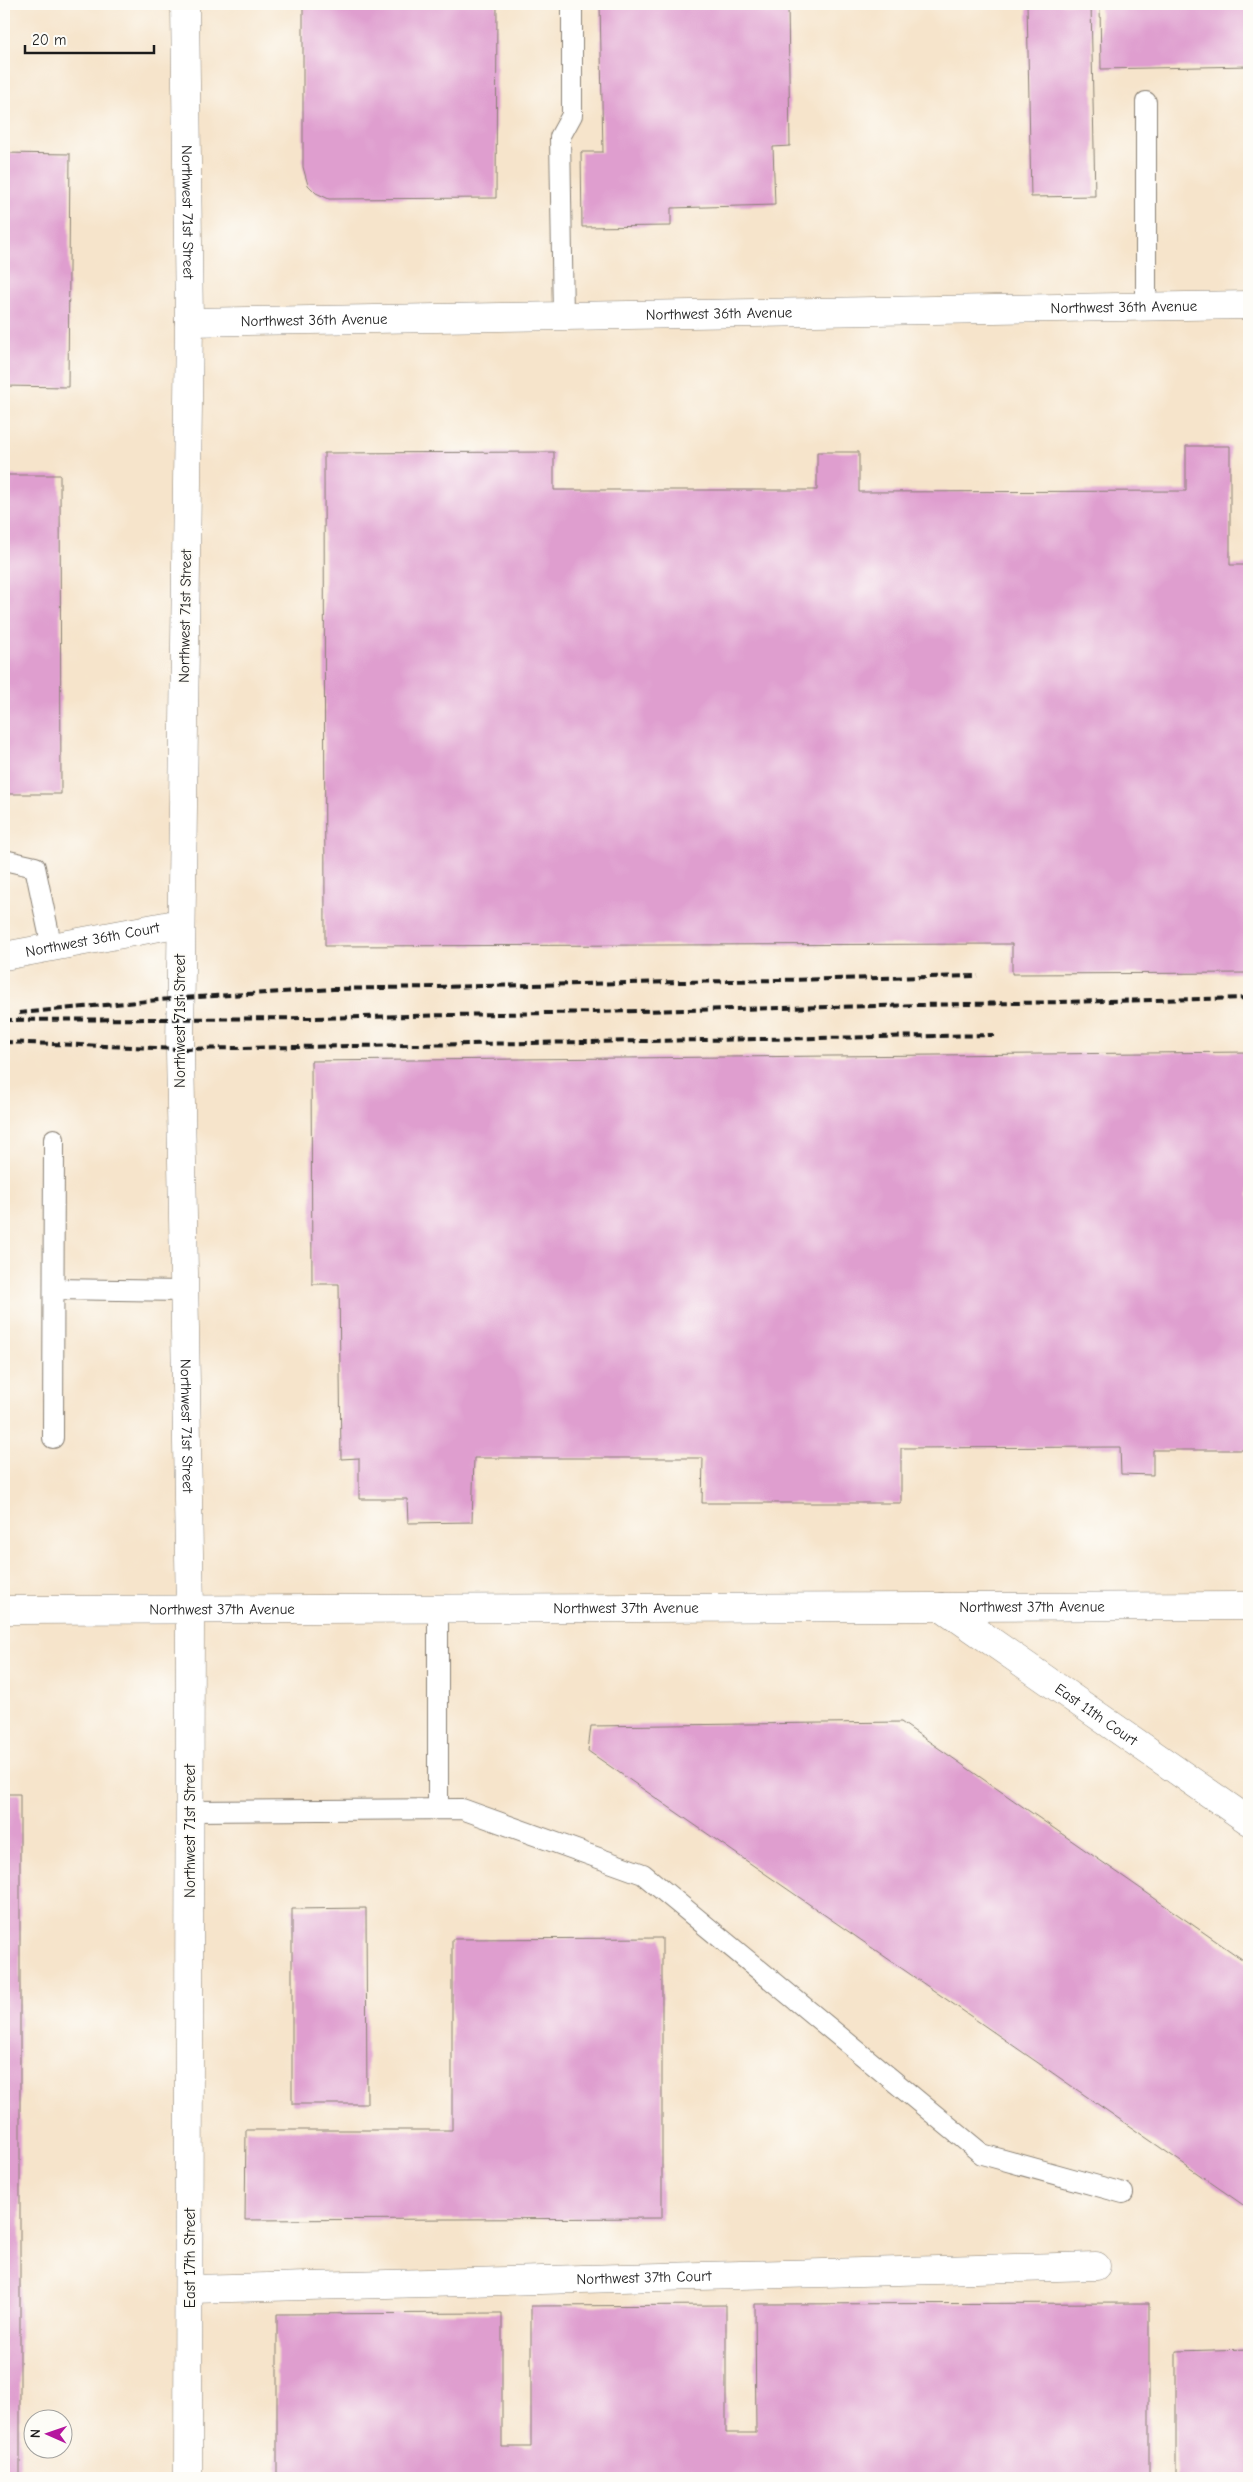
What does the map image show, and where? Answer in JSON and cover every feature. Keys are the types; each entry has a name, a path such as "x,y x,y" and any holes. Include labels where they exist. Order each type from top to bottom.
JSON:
{"street":[{"name":"Northwest 71st Street","path":"185,4 189,322 180,1049 182,1291 190,1610 190,2038"},
{"name":"Northwest 36th Avenue","path":"189,322 1249,305"},
{"name":"Northwest 36th Court","path":"4,956 181,923"},
{"name":"Northwest 37th Avenue","path":"4,1610 1249,1606"},
{"name":"East 11th Court","path":"942,1607 1249,1821"},
{"name":"East 17th Street","path":"188,2478 190,2038"},
{"name":"Northwest 37th Court","path":"190,2289 1096,2266"}],"lane":[{"path":"563,316 560,137 572,115 572,4"},
{"path":"1146,102 1146,306"},
{"path":"4,860 35,867 52,948"},
{"path":"53,1438 54,1138"},
{"path":"54,1289 182,1291"},
{"path":"438,1608 438,1809"},
{"path":"190,1811 462,1809 643,1874 982,2154 1122,2193"}],"building":[{"path":"303,4 497,4 496,198 329,199 316,193 308,185 303,167"},
{"path":"600,4 788,4 790,146 773,147 775,205 671,208 671,226 582,227 581,152 603,152"},
{"path":"1027,4 1091,4 1095,196 1031,197"},
{"path":"1100,4 1249,4 1249,66 1101,69"},
{"path":"4,153 70,154 68,387 4,386"},
{"path":"1186,446 1230,446 1230,565 1249,565 1249,973 1012,974 1012,944 325,946 324,453 554,452 554,490 817,490 817,452 859,452 859,492 1186,491"},
{"path":"4,475 60,475 61,794 4,794"},
{"path":"1249,1052 1249,1450 1153,1450 1153,1475 1121,1474 1120,1447 901,1448 901,1503 702,1503 703,1458 474,1458 472,1522 408,1523 407,1499 359,1499 359,1458 341,1459 339,1284 312,1284 311,1061"},
{"path":"901,1722 1249,1964 1249,2209 588,1751 591,1726"},
{"path":"4,1794 20,1794 20,2478 4,2478"},
{"path":"366,1908 367,2104 292,2104 292,1909"},
{"path":"662,1938 662,2218 245,2220 246,2130 452,2130 452,1939"},
{"path":"1149,2303 1149,2478 277,2478 277,2314 502,2313 502,2447 531,2447 531,2306 726,2305 726,2433 756,2433 755,2304"},
{"path":"1249,2349 1249,2478 1176,2478 1176,2351"}],"railway":[{"path":"19,1013 180,998 333,989 978,976"},
{"path":"4,1020 313,1018 1249,998"},
{"path":"4,1042 180,1049 994,1035"}]}
